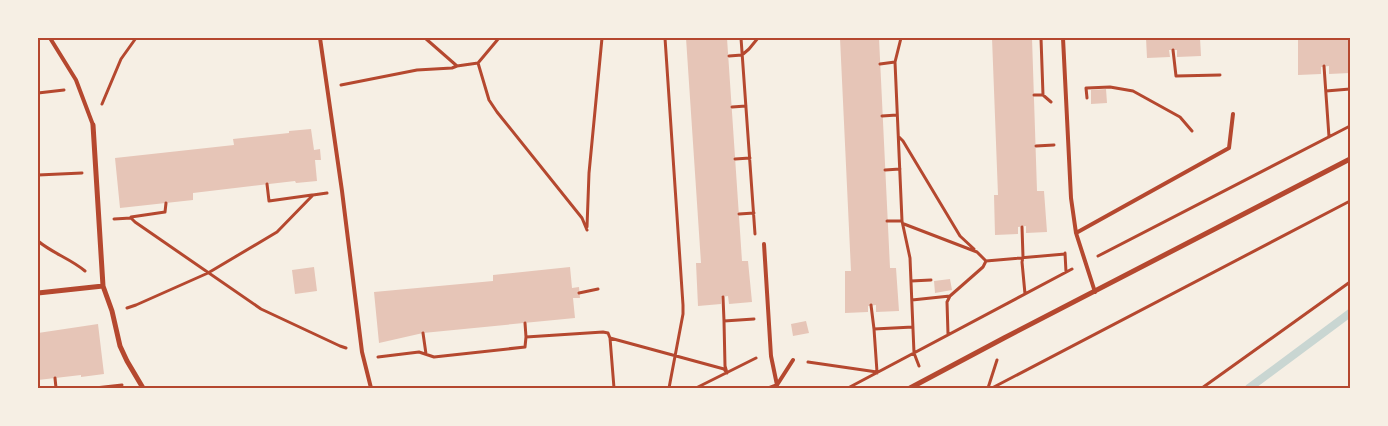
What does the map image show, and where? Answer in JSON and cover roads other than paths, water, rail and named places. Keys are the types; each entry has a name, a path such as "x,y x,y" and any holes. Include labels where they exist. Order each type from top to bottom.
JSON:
{"street":[{"path":"93,125 103,286 112,311 120,346 143,388"},
{"path":"910,388 1350,159"},
{"path":"38,293 103,286"}],"lane":[{"path":"50,38 76,80 93,125"},
{"path":"320,38 342,191 362,352 371,388"},
{"path":"1063,38 1071,198 1076,234 1095,292"},
{"path":"1076,234 1230,148 1232,114"},
{"path":"764,244 771,356 777,385"},
{"path":"769,388 777,385 792,360"}],"waterway":[{"path":"1249,388 1350,313"}]}
